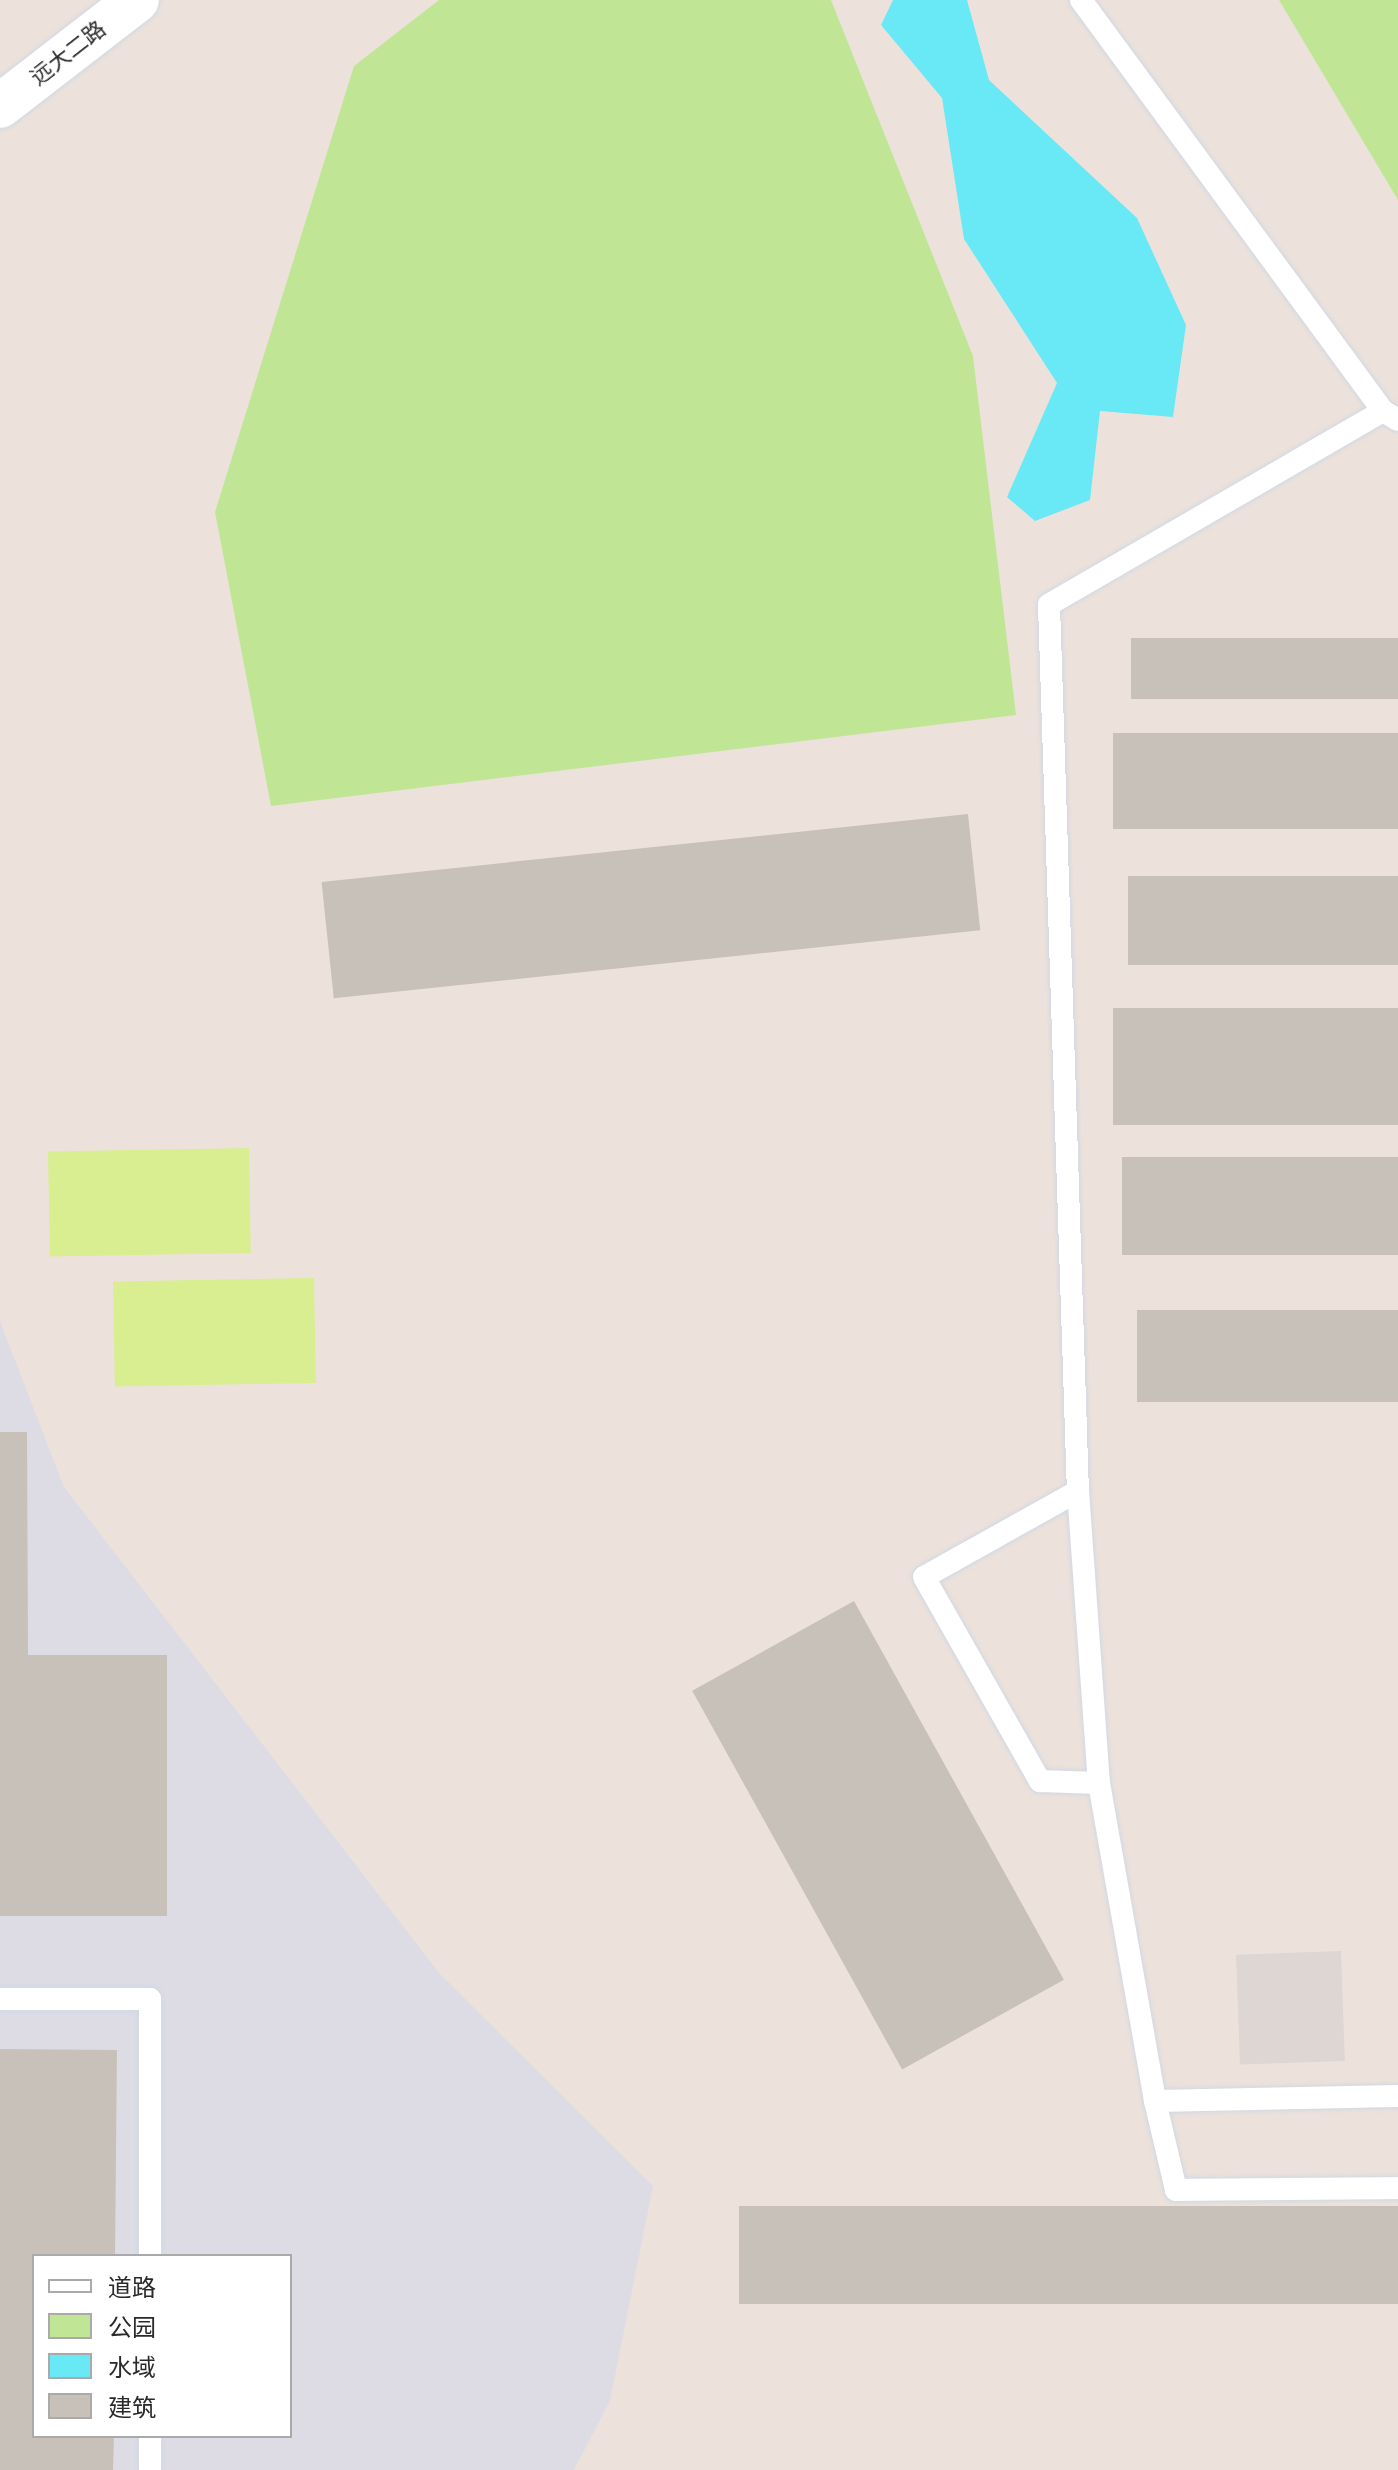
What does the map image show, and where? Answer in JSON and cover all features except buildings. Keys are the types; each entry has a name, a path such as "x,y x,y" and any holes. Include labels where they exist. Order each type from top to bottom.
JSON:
{"main road":[{"name":"远大二路","path":"0,106 137,0"}],"lane":[{"path":"1081,0 1391,415 1049,605 1078,1491 1099,1783 1155,2101 1176,2190 1398,2188"},
{"path":"1078,1491 924,1577 1040,1781 1099,1783"},
{"path":"0,1999 150,1999 150,2254"},
{"path":"1155,2101 1398,2096"},
{"path":"150,2438 150,2470"}],"shaded area":[{"path":"0,1321 64,1487 440,1974 653,2186 610,2401 574,2470 0,2470"},
{"path":"1341,1951 1345,2061 1240,2065 1236,1955"}],"green space":[{"path":"439,0 831,0 973,356 1016,715 271,806 215,512 354,66"},
{"path":"1279,0 1398,0 1398,200"},
{"path":"249,1148 251,1253 50,1256 48,1152"},
{"path":"314,1278 316,1383 115,1386 113,1282"}],"water":[{"path":"893,0 967,0 989,80 1137,218 1186,325 1173,417 1100,411 1090,500 1035,521 1007,497 1057,383 964,239 942,98 881,25"}]}
